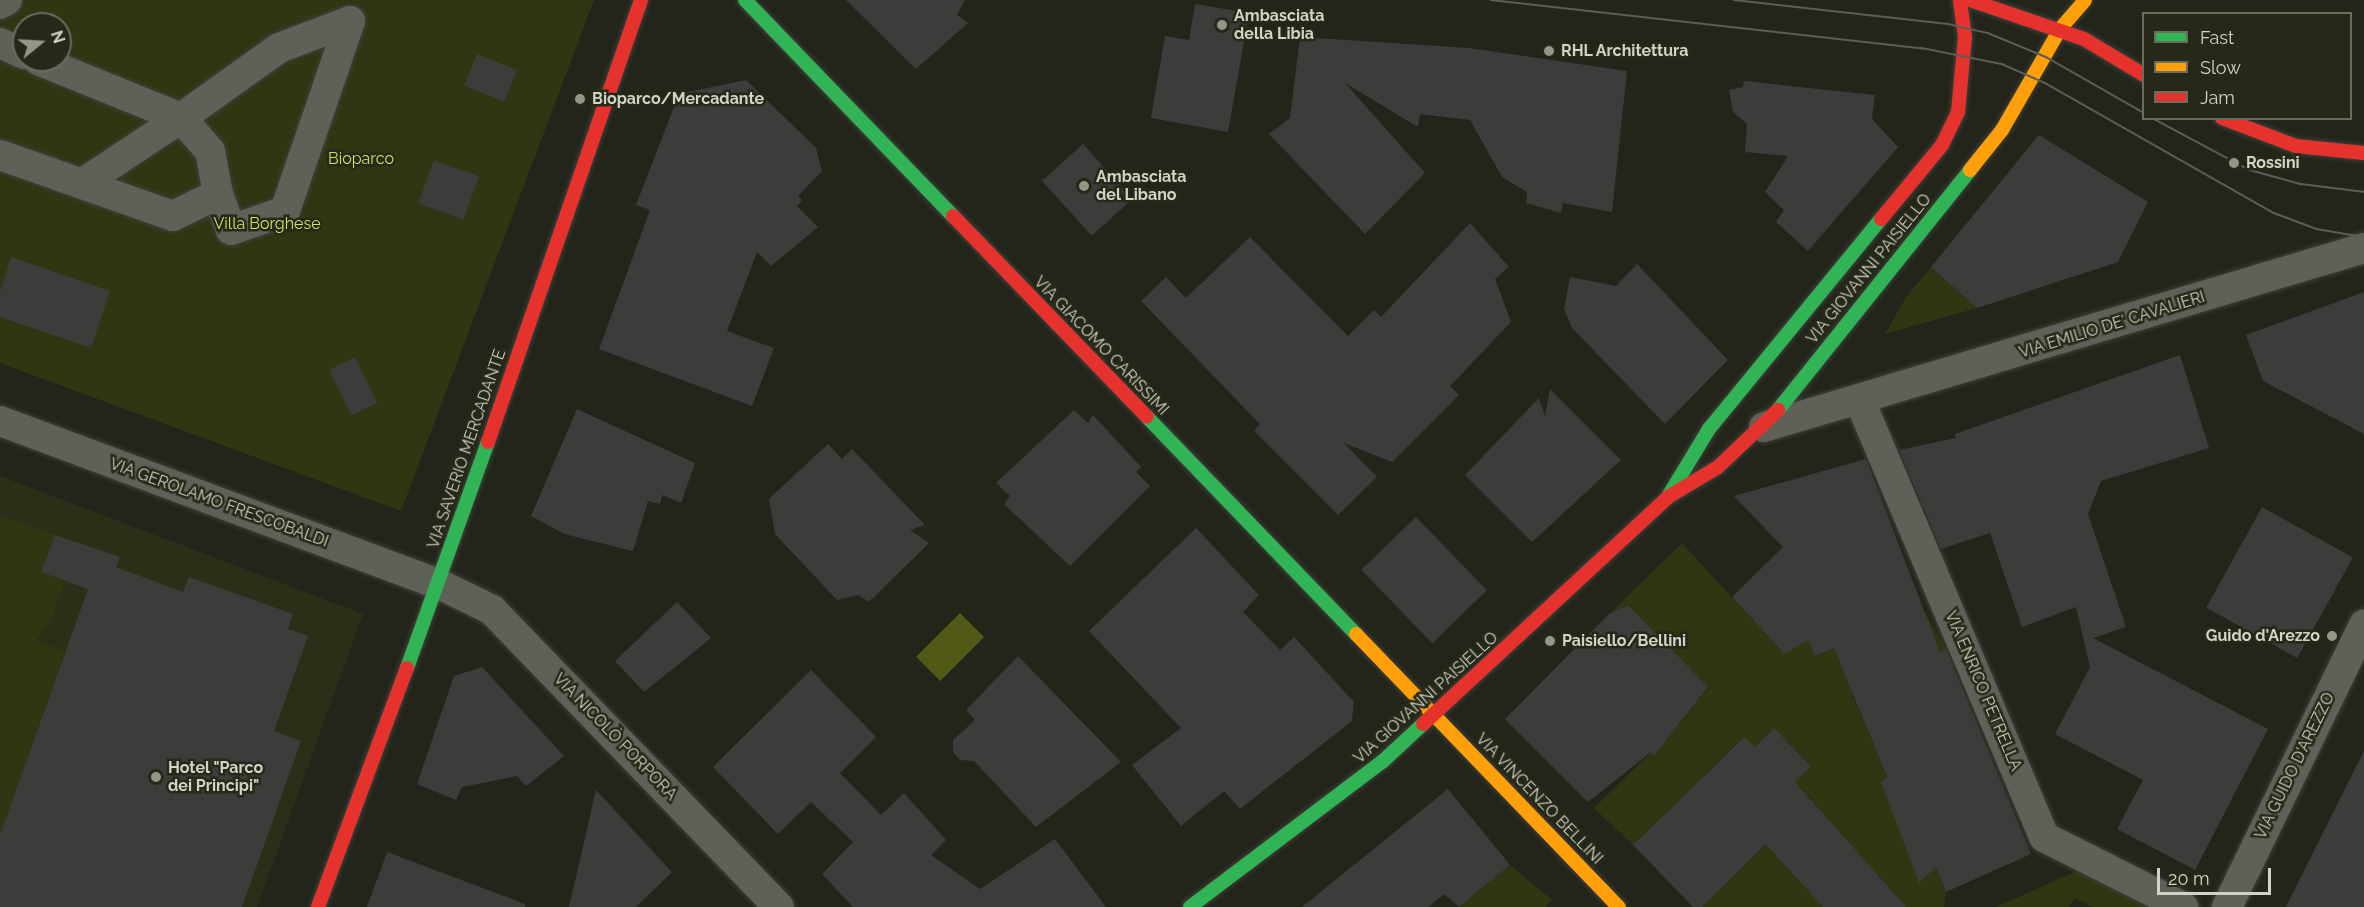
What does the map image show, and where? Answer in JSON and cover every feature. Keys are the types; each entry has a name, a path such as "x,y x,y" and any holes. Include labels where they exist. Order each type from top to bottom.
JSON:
{"street":[{"path":"0,4 7,0"},
{"name":"VIA SAVERIO MERCADANTE","path":"318,907 439,584 641,0"},
{"name":"VIA GIACOMO CARISSIMI","path":"745,0 1435,715"},
{"name":"VIA GIOVANNI PAISIELLO","path":"1668,497 1709,429 1942,145 1958,112 1963,84 1965,38 1960,0"},
{"path":"1970,0 2060,29 2110,52 2142,74"},
{"name":"VIA GIOVANNI PAISIELLO","path":"1190,907 1382,762 1668,497 1718,467 1764,427 2002,130 2060,29 2085,0"},
{"path":"68,72 181,118 210,151 218,194 231,230 285,211 350,21 279,48 181,118 83,183"},
{"path":"2227,120 2296,146 2364,153"},
{"path":"0,155 173,216 218,194"},
{"name":"VIA EMILIO DE' CAVALIERI","path":"1764,427 1860,401 2364,248"},
{"name":"VIA ENRICO PETRELLA","path":"1860,401 2044,837 2183,907"},
{"name":"VIA GEROLAMO FRESCOBALDI","path":"0,421 439,584"},
{"name":"VIA NICOLÒ PORPORA","path":"439,584 492,610 779,907"},
{"name":"VIA GUIDO D'AREZZO","path":"2227,907 2364,625"},
{"name":"VIA VINCENZO BELLINI","path":"1435,715 1619,907"}],"shaded area":[{"path":"0,476 363,614 257,907 0,907"},
{"path":"960,613 984,637 940,681 916,657"}],"green space":[{"name":"Bioparco","path":"0,0 594,0 401,511 0,363"},
{"path":"1931,267 1977,308 1885,334 1905,299"},
{"path":"0,515 55,535 42,572 65,581 51,619 36,640 65,652 0,835"},
{"path":"1682,543 1784,654 1808,640 1816,656 1923,609 1946,649 1851,691 1887,777 1906,848 1925,839 1946,892 1944,907 1702,907 1812,800 1795,782 1811,765 1774,728 1755,747 1743,737 1633,845 1594,808 1679,725 1708,688 1628,605 1609,614"},
{"path":"1510,865 1552,900 1546,907 1459,907"},
{"path":"2079,870 2148,907 2093,907 2074,898 2069,907 1996,907"}],"building":[{"path":"846,0 965,0 957,15 968,23 916,69"},
{"path":"1195,4 1249,13 1228,132 1151,118 1165,36 1189,40"},
{"path":"1300,37 1469,48 1627,71 1612,212 1563,203 1561,213 1526,203 1527,192 1502,177 1470,120 1420,114 1418,127 1345,83 1425,173 1365,234 1269,134 1290,118"},
{"path":"477,54 517,70 504,102 464,86"},
{"path":"746,80 816,148 822,171 798,196 802,200 797,206 818,227 771,266 757,252 727,331 774,348 752,406 599,349 650,210 636,205 679,94"},
{"path":"1744,81 1875,95 1872,119 1898,147 1808,251 1776,222 1784,210 1765,192 1788,156 1745,152 1747,124 1733,112 1729,90 1743,87"},
{"path":"2039,135 2148,202 2118,262 1977,308 1931,267"},
{"path":"1083,144 1133,199 1092,236 1042,181"},
{"path":"434,160 479,176 463,220 418,203"},
{"path":"1470,223 1509,267 1495,279 1511,322 1450,386 1459,395 1392,462 1344,443 1377,477 1338,515 1254,431 1260,424 1141,301 1166,277 1186,298 1250,237 1348,336 1374,310 1381,317"},
{"path":"11,257 110,291 91,348 0,317 0,292"},
{"path":"1637,264 1728,360 1665,424 1572,328 1564,309 1570,277 1616,286"},
{"path":"2364,292 2364,434 2263,381 2246,335"},
{"path":"2180,355 2209,448 2101,481 2088,514 2126,627 2093,638 2268,729 2195,870 2117,829 2143,780 2055,734 2090,667 2076,607 2022,627 1990,533 1941,549 1899,450 1956,438 1955,434"},
{"path":"355,357 377,403 351,416 329,370"},
{"path":"1550,389 1621,460 1532,542 1465,475 1539,398 1545,416"},
{"path":"577,409 695,463 681,503 662,495 660,504 648,501 633,551 564,534 531,516"},
{"path":"1074,410 1088,423 1093,415 1141,467 1136,472 1150,486 1070,566 1004,504 1010,496 996,483"},
{"path":"828,444 842,459 852,449 925,525 910,530 929,543 869,602 858,595 837,600 775,534 769,499"},
{"path":"1866,459 1940,652 1946,649 2031,854 1946,892 1936,867 1919,883 1881,782 1887,777 1834,648 1815,656 1808,640 1784,654 1732,597 1783,547 1734,496"},
{"path":"2262,507 2353,557 2297,658 2206,608"},
{"path":"1416,517 1487,590 1432,643 1361,570"},
{"path":"1196,528 1259,595 1243,612 1280,650 1294,637 1354,702 1352,721 1240,809 1224,791 1181,826 1132,765 1181,728 1089,631"},
{"path":"55,535 120,557 116,567 183,592 189,577 293,614 288,629 308,636 274,731 301,741 242,907 0,907 0,835 88,589 41,572"},
{"path":"677,602 711,638 644,692 615,661"},
{"path":"1628,605 1708,687 1654,756 1651,752 1588,802 1505,719 1609,614"},
{"path":"1018,656 1121,762 1036,827 974,761 960,760 953,752 953,740 975,720 966,710"},
{"path":"482,667 564,756 526,786 517,776 462,787 456,800 417,784 454,676"},
{"path":"811,670 876,737 840,773 881,815 904,793 946,840 931,855 980,889 1055,839 1106,907 853,907 822,874 853,842 811,802 778,834 713,767"},
{"path":"1774,728 1811,766 1795,782 1906,907 1823,907 1766,844 1702,907 1693,907 1633,845 1744,737 1755,747"},
{"path":"2364,751 2364,907 2286,907"},
{"path":"1448,789 1510,865 1459,907 1444,894 1428,907 1302,907"},
{"path":"596,790 672,872 636,907 569,907"},
{"path":"387,852 525,904 525,907 367,907"}],"tram line":[{"path":"1491,0 1922,48 2002,64 2045,83 2274,213 2317,229 2364,237"},
{"path":"1734,0 1948,24 1988,33 2046,57 2142,112"},
{"path":"2156,120 2250,170 2301,184 2364,192"}],"traffic: fast":[{"path":"745,0 953,216"},
{"path":"1778,410 1970,170"},
{"path":"1669,495 1709,429 1881,219"},
{"path":"1147,417 1356,634"},
{"path":"407,668 488,442"},
{"path":"1190,907 1382,762 1423,724"}],"traffic: slow":[{"path":"1970,170 2002,130 2060,29 2085,0"},
{"path":"1356,634 1619,907"}],"traffic: jam":[{"path":"488,442 641,0"},
{"path":"1881,219 1942,145 1958,112 1965,37 1960,0"},
{"path":"1970,0 2084,39 2142,74"},
{"path":"2227,120 2296,146 2364,153"},
{"path":"953,216 1147,417"},
{"path":"1423,724 1668,497 1718,467 1778,410"},
{"path":"318,907 407,668"}],"place":[{"name":"Ambasciata della Libia","path":"1222,25"},
{"name":"RHL Architettura","path":"1549,51"},
{"name":"Bioparco/Mercadante","path":"580,99"},
{"name":"Rossini","path":"2234,163"},
{"name":"Ambasciata del Libano","path":"1084,186"},
{"name":"Guido d'Arezzo","path":"2332,636"},
{"name":"Paisiello/Bellini","path":"1550,641"},
{"name":"Hotel \"Parco dei Principi\"","path":"156,777"}],"park label":[{"name":"Villa Borghese","path":"267,224"}]}
